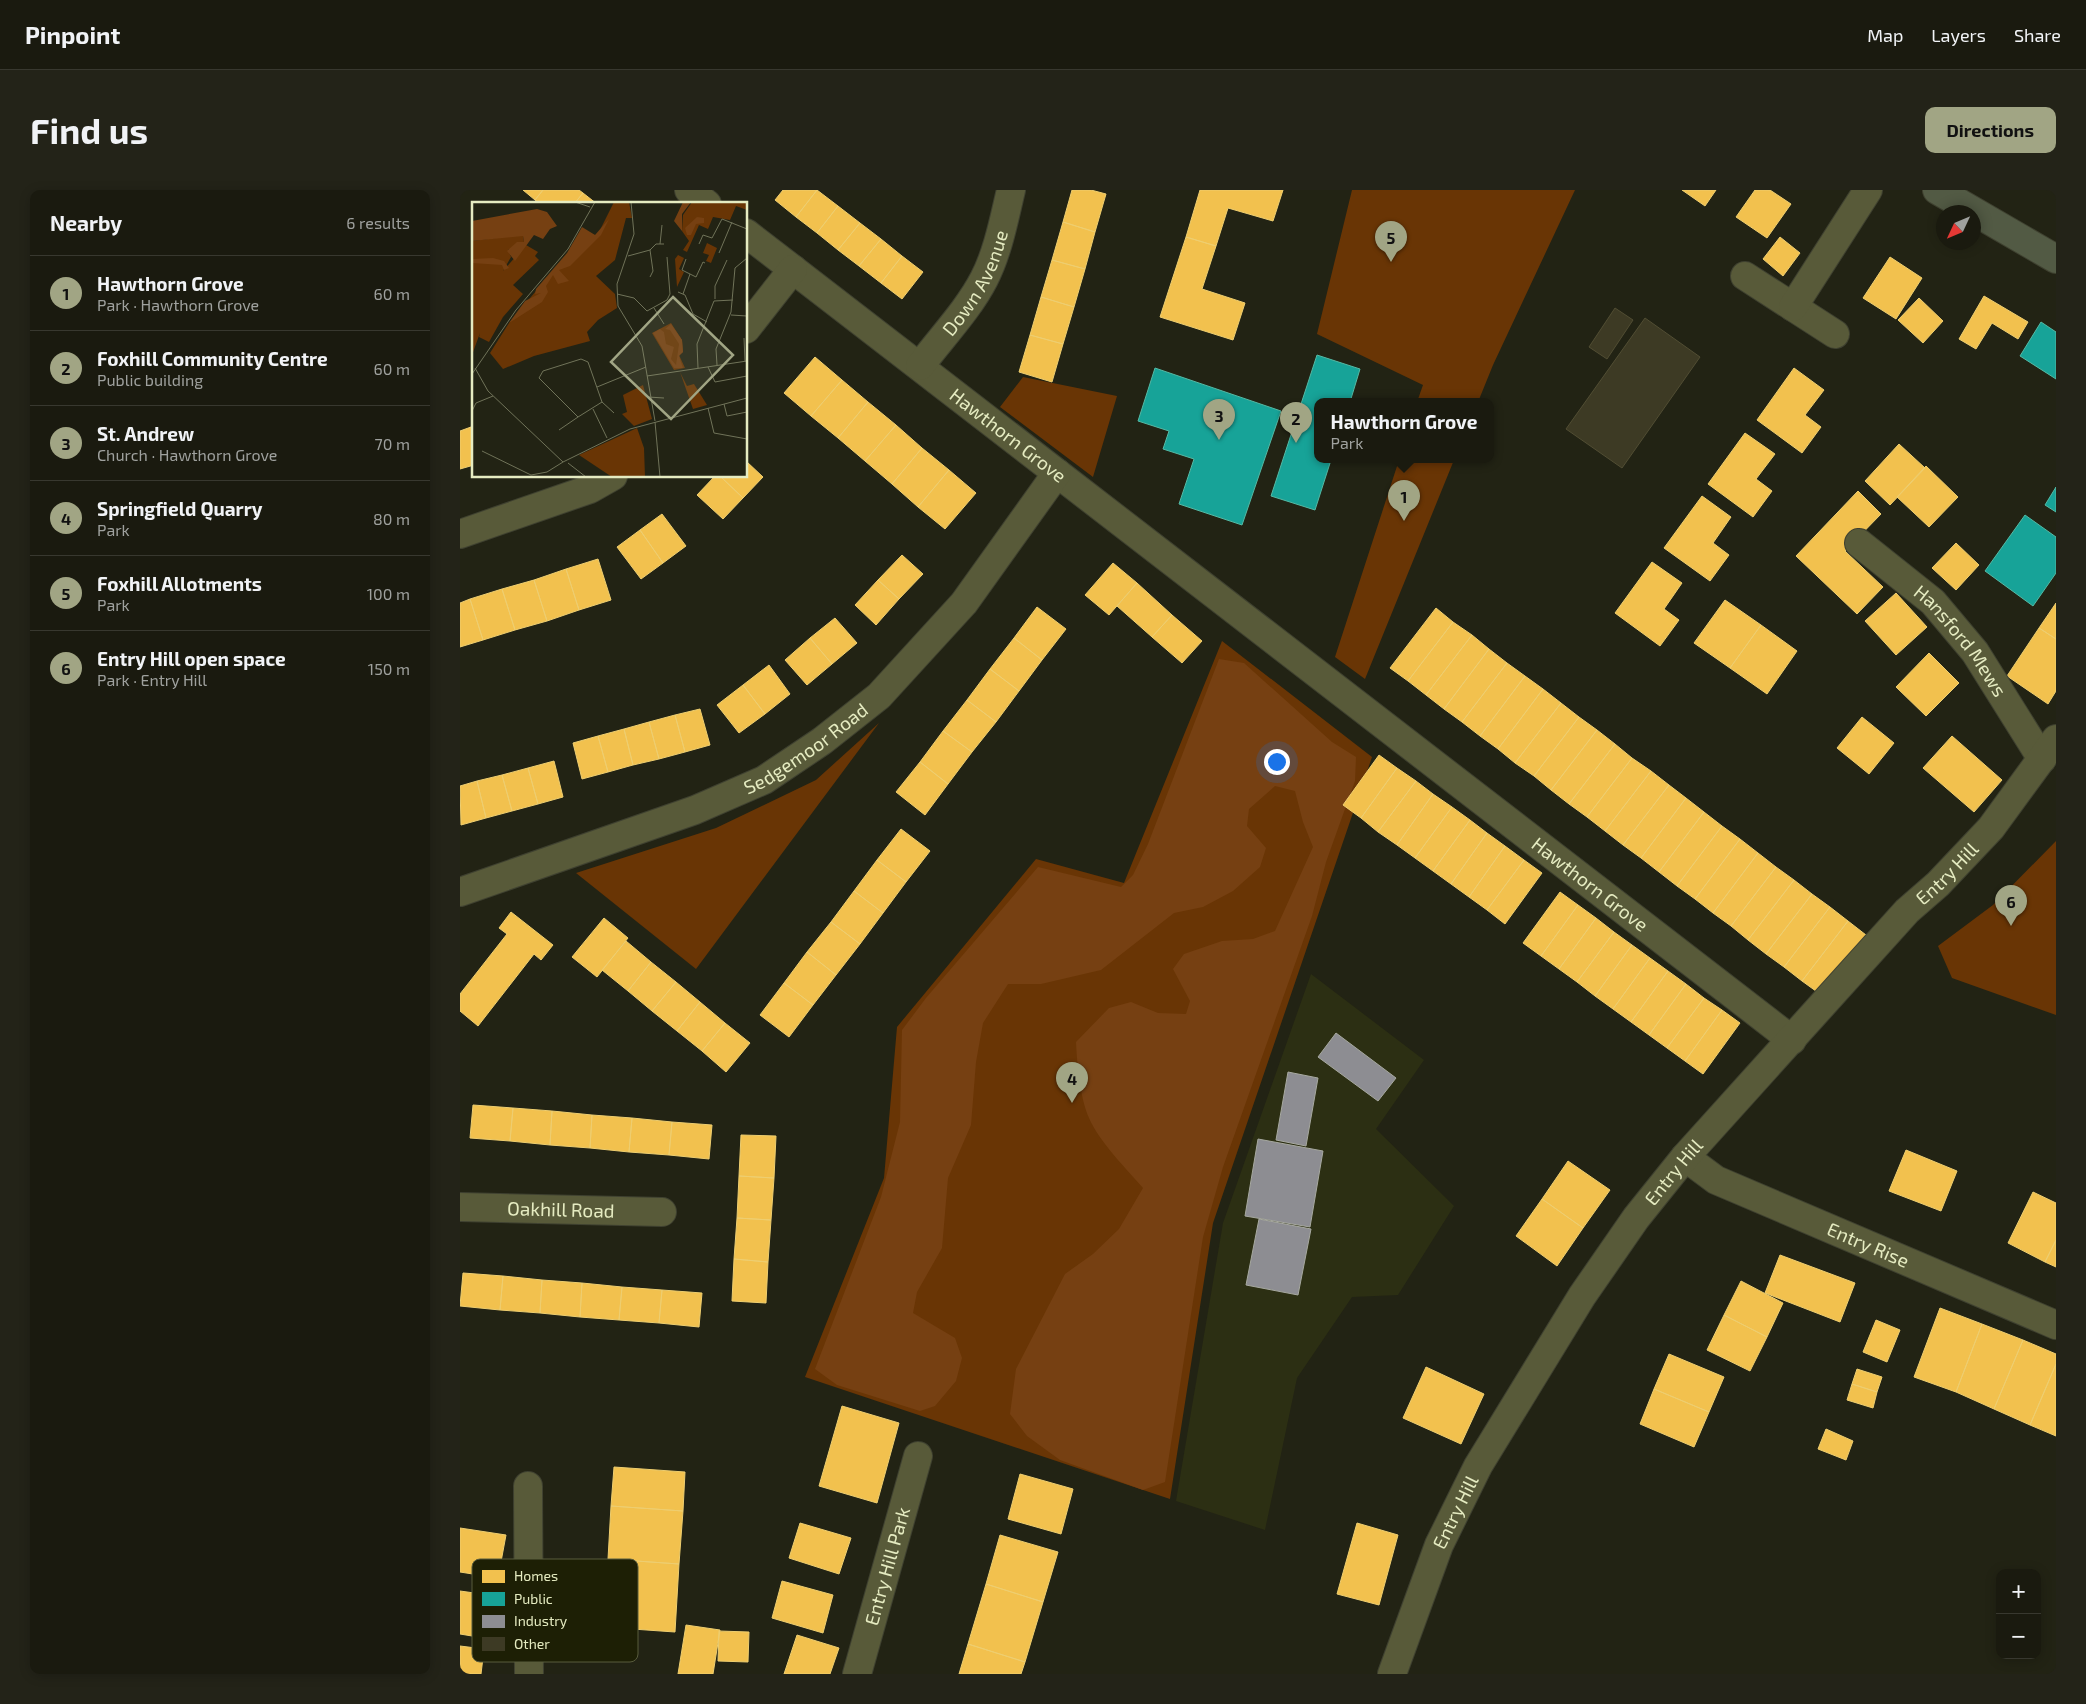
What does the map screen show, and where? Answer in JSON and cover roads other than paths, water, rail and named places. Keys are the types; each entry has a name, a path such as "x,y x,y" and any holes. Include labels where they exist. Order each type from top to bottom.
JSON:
{"main road":[{"path":"1937,190 2056,259"}],"street":[{"path":"689,190 704,202"},
{"name":"Down Avenue","path":"920,366 968,304 984,278 1002,228 1011,190"},
{"path":"1793,307 1868,190"},
{"name":"Hawthorn Grove","path":"748,234 1792,1040"},
{"path":"748,326 793,268"},
{"path":"1745,276 1835,334"},
{"name":"Sedgemoor Road","path":"460,892 695,810 764,780 822,741 879,696 964,603 1057,473"},
{"path":"460,534 590,490 610,478"},
{"name":"Hansford Mews","path":"1859,543 1933,602 1975,652 2049,749"},
{"name":"Entry Hill","path":"1392,1674 1439,1545 1478,1466 1582,1296 1636,1218 1684,1157 1907,911 1938,884 1991,828 2049,749"},
{"name":"Entry Rise","path":"1684,1157 1716,1180 2056,1325"},
{"name":"Oakhill Road","path":"460,1207 662,1212"},
{"name":"Entry Hill Park","path":"857,1674 918,1456"},
{"path":"528,1486 528,1559"}],"place":[{"name":"Foxhill Allotments","path":"1391,262"},
{"name":"St. Andrew","path":"1219,440"},
{"name":"Foxhill Community Centre","path":"1296,443"},
{"name":"Hawthorn Grove","path":"1404,521"},
{"name":"Entry Hill open space","path":"2011,926"},
{"name":"Springfield Quarry","path":"1072,1103"}]}
